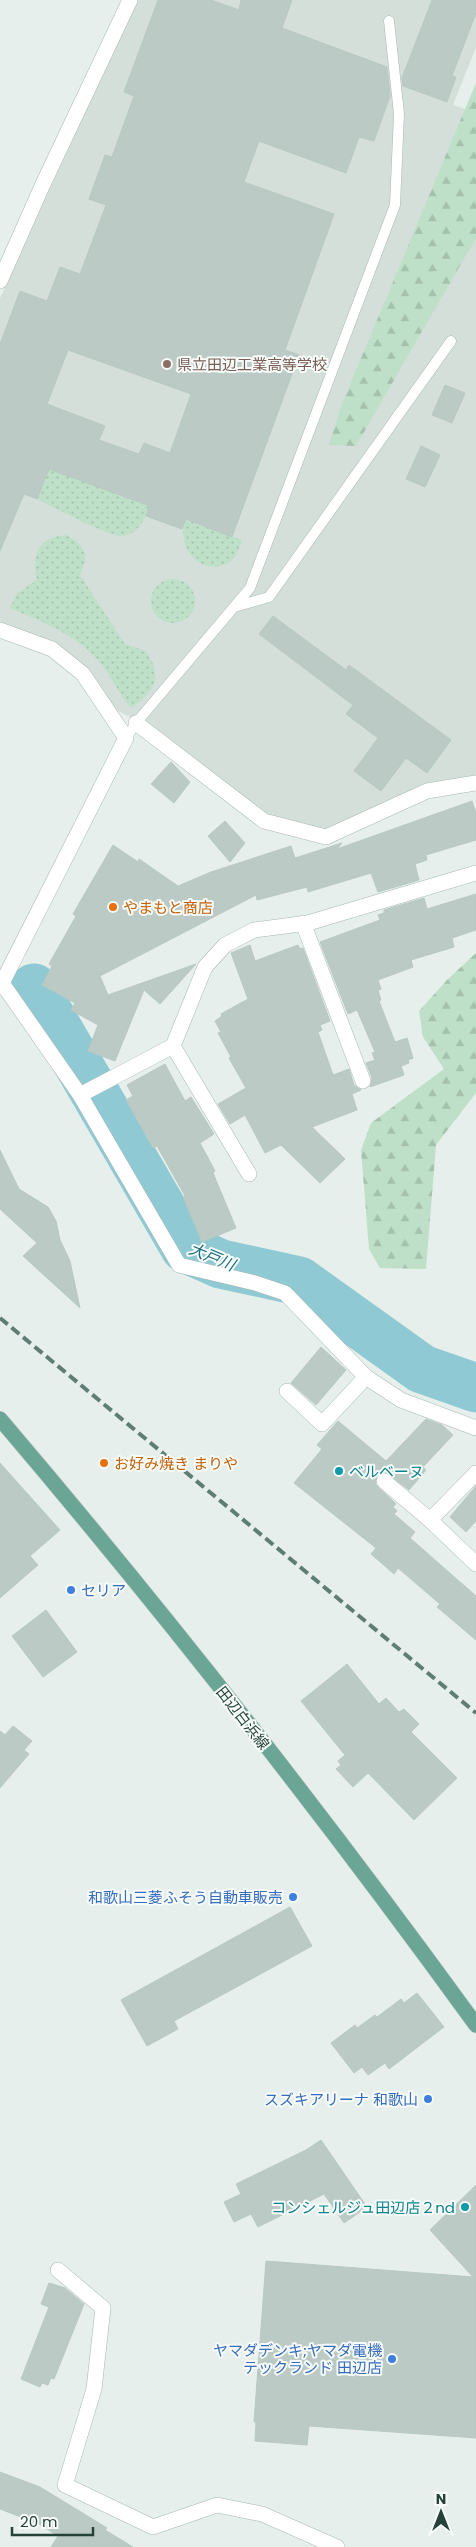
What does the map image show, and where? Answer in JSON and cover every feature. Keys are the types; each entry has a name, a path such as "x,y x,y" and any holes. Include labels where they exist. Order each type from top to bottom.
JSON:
{"main road":[{"name":"田辺白浜線","path":"0,1419 112,1551 265,1745 392,1909 476,2025"}],"street":[{"path":"0,281 43,184 130,0"},
{"path":"0,630 52,649 82,674 126,738 1,985 80,1094 179,1265 255,1283 285,1293 366,1377 401,1400 476,1428"},
{"path":"136,723 264,821 326,837 427,792 476,783"},
{"path":"80,1094 172,1046 205,967 225,945 254,930 303,924 476,873"},
{"path":"303,924 363,1081"},
{"path":"172,1046 248,1174"},
{"path":"287,1391 322,1424 366,1377"},
{"path":"430,1520 476,1473"},
{"path":"384,1481 430,1520 476,1564"},
{"path":"58,2270 103,2308 94,2389 65,2485 153,2527 217,2505 262,2514 337,2547"}],"lane":[{"path":"126,738 136,723 250,588 395,204 399,114 389,21"},
{"path":"234,608 269,597 451,341"}],"shaded area":[{"path":"136,0 476,0 476,47 453,105 476,113 476,783 427,792 326,837 264,821 130,717 102,703 52,649 0,630 0,298"}],"green space":[{"path":"476,83 476,238 356,446 329,445 342,404"},
{"path":"0,450 150,506 143,521 133,532 123,536 106,532 37,499 40,490"},
{"path":"186,519 242,540 234,558 224,565 214,567 198,561 186,547 183,529"},
{"path":"67,535 79,544 84,552 85,562 80,575 125,644 146,651 154,668 154,683 151,689 140,702 131,708 105,669 92,654 59,630 10,608 17,593 37,580 36,562 39,548 49,539"},
{"path":"177,579 189,585 194,592 194,610 189,617 182,622 169,623 157,617 152,610 151,597 157,585 164,580"},
{"path":"476,953 476,1093 436,1145 426,1269 380,1268 369,1249 361,1150 371,1123 444,1069 423,1037 419,1011 447,980"}],"building":[{"path":"158,0 211,0 239,10 241,0 292,0 282,28 387,67 390,96 374,141 359,137 346,173 259,141 244,182 334,214 285,350 299,355 232,537 186,519 182,529 146,516 150,506 49,469 37,499 24,494 0,551 0,344 20,291 47,301 60,267 80,274 106,205 89,199 105,155 112,157 134,96 124,92","holes":["68,350 191,394 170,453 144,443 139,454 99,440 105,426 47,404"]},
{"path":"432,0 476,0 476,13 452,76 456,77 447,102 403,86 402,78"},
{"path":"445,385 465,393 452,423 432,415"},
{"path":"421,446 440,455 425,487 406,479"},
{"path":"273,616 346,670 349,665 451,740 427,773 406,758 381,791 354,771 378,738 346,714 353,705 259,634"},
{"path":"171,762 190,782 174,803 151,784"},
{"path":"472,801 476,813 476,840 426,855 427,860 415,864 419,880 378,892 371,873 308,892 307,887 257,900 256,895 100,976 108,995 196,964 160,1004 144,990 115,1061 88,1051 98,1025 71,1010 75,1003 42,985 52,966 49,964 76,916 73,914 113,845 138,862 139,859 178,886 211,872 291,846 295,858 342,843 337,849"},
{"path":"225,821 245,843 230,862 208,836"},
{"path":"476,894 476,930 452,938 454,947 411,960 413,967 378,980 381,989 378,990 381,1000 379,1001 395,1042 407,1038 413,1058 408,1060 409,1063 401,1066 404,1075 370,1087 372,1078 366,1063 375,1060 372,1053 375,1052 357,1010 348,1014 320,942 380,920 378,915 384,913 384,910 424,898 427,909"},
{"path":"250,945 255,961 298,945 300,949 303,948 330,1021 320,1025 322,1030 318,1032 333,1075 349,1069 354,1085 361,1090 352,1094 357,1110 312,1127 345,1159 320,1183 281,1145 265,1153 245,1115 230,1124 218,1104 246,1088 229,1058 231,1057 218,1033 221,1032 215,1021 222,1016 221,1014 248,999 231,953"},
{"path":"165,1064 185,1101 191,1097 214,1134 200,1143 215,1171 213,1173 236,1228 202,1242 183,1197 185,1196 157,1146 153,1148 126,1100 133,1096 127,1085"},
{"path":"0,1150 19,1189 48,1207 56,1221 60,1240 70,1261 80,1308 23,1256 37,1243 0,1209"},
{"path":"321,1347 346,1370 316,1405 291,1383"},
{"path":"426,1419 442,1425 453,1435 423,1467 426,1470 409,1490 385,1472 377,1475 375,1484 396,1504 393,1507 397,1511 394,1514 415,1532 410,1538 476,1596 476,1640 437,1607 440,1604 398,1568 394,1574 371,1554 376,1548 294,1483 322,1449 317,1445 338,1421 386,1461"},
{"path":"0,1463 60,1530 30,1556 38,1565 0,1598"},
{"path":"476,1486 476,1521 466,1532 450,1517"},
{"path":"46,1610 77,1652 43,1677 12,1636"},
{"path":"347,1664 379,1704 386,1698 399,1712 404,1709 419,1724 411,1732 457,1778 414,1820 368,1773 353,1787 336,1769 341,1765 338,1761 345,1755 301,1701"},
{"path":"13,1726 32,1741 24,1750 29,1754 0,1788 0,1731 5,1735"},
{"path":"290,1907 312,1946 174,2021 178,2029 147,2046 121,2000"},
{"path":"417,1993 444,2027 389,2069 385,2063 368,2075 362,2067 354,2073 331,2043 355,2025 357,2028 375,2015 377,2017 401,1999 404,2003"},
{"path":"321,2140 367,2207 344,2223 324,2194 258,2227 251,2214 234,2222 224,2202 241,2194 236,2184 306,2150"},
{"path":"476,2185 476,2438 309,2426 307,2445 255,2441 256,2422 254,2422 266,2261 473,2277 430,2230"},
{"path":"49,2283 65,2288 84,2304 54,2379 51,2378 48,2385 42,2383 40,2387 21,2379 49,2307 41,2304"},
{"path":"0,2472 40,2487 107,2528 105,2530 133,2547 51,2547 58,2536 39,2524 0,2509"}],"waterway":[{"name":"大戸川","path":"34,988 185,1248 221,1264 299,1281 422,1369 476,1388"}],"railway":[{"path":"0,1318 476,1713"}],"place":[{"name":"県立田辺工業高等学校","path":"167,364"},
{"name":"やまもと商店","path":"113,907"},
{"name":"お好み焼き まりや","path":"104,1463"},
{"name":"ベルベーヌ","path":"339,1471"},
{"name":"セリア","path":"71,1590"},
{"name":"和歌山三菱ふそう自動車販売","path":"293,1897"},
{"name":"スズキアリーナ 和歌山","path":"428,2099"},
{"name":"コンシェルジュ田辺店２nd","path":"465,2207"},
{"name":"ヤマダデンキ;ヤマダ電機 テックランド 田辺店","path":"392,2359"}]}
